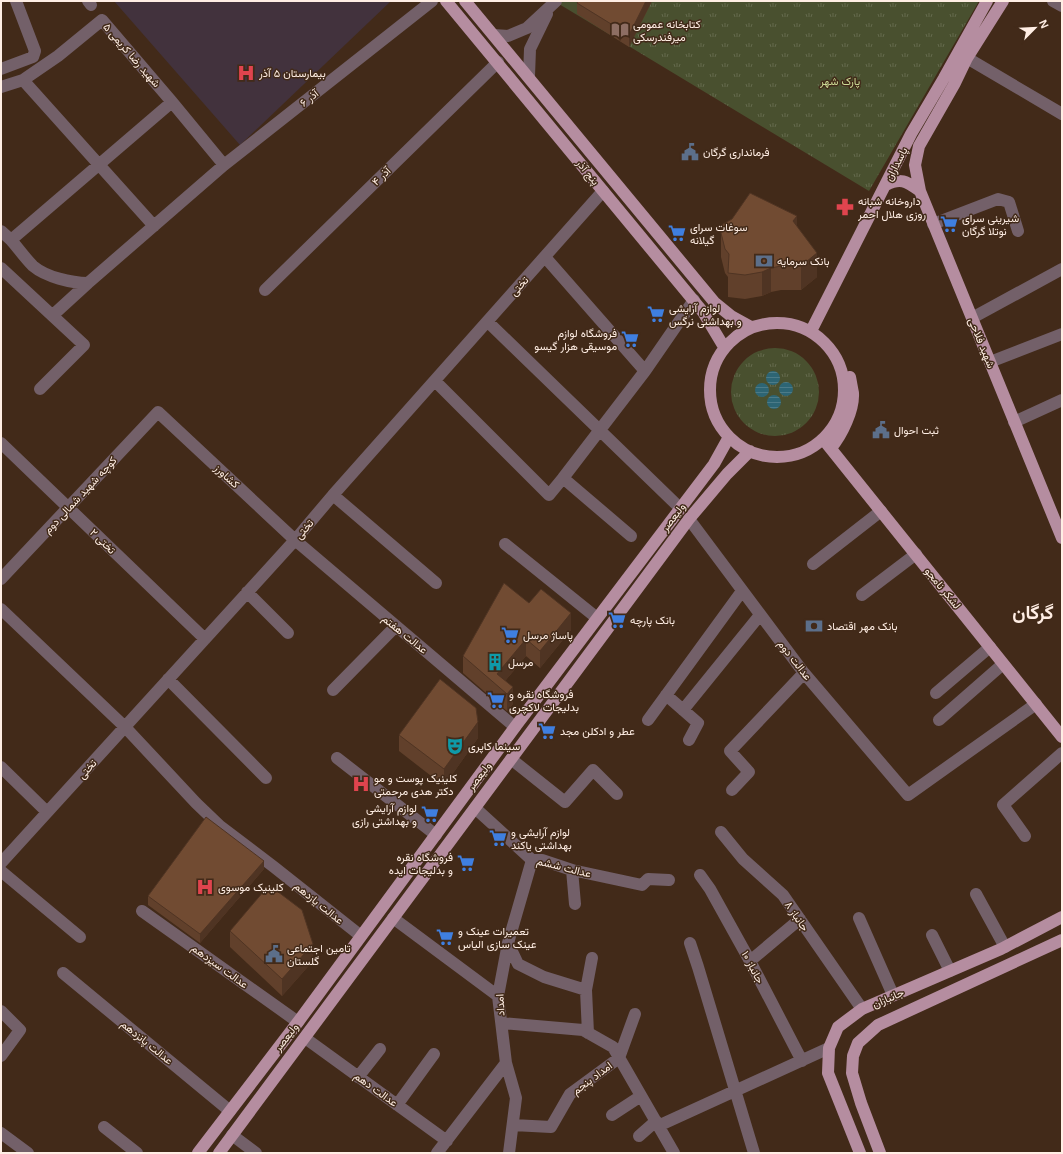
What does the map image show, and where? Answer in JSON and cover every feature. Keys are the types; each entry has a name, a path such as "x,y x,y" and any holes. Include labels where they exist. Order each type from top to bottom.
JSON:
{"main road":[{"name":"پنج آذر","path":"446,1 704,312 724,347"},
{"name":"پنج آذر","path":"465,1 529,76 715,302 731,316 751,327"},
{"name":"پاسداران","path":"813,328 911,134 987,1"},
{"name":"پاسداران","path":"918,146 967,58 1003,1"},
{"name":"شهید فلاحی","path":"918,146 915,164 920,191 1062,538"},
{"path":"886,185 894,181 906,182 920,191"},
{"path":"771,322 792,323 813,328 835,355 840,365 844,388 844,399 837,421 831,430 827,443 784,457 766,456 742,447 729,437 716,419 712,409 709,388 713,366 724,347 741,332 751,327 771,322"},
{"name":"ولیعصر","path":"198,1153 298,1022 597,618 714,464 729,437"},
{"name":"لشکر نامجو","path":"827,443 1062,737"},
{"name":"ولیعصر","path":"219,1153 689,520 727,474 750,451"},
{"name":"جانبازان","path":"860,1153 828,1073 829,1048 838,1027 862,1009 1061,921"},
{"name":"جانبازان","path":"880,1153 861,1104 852,1073 853,1056 858,1043 878,1025 1062,940"}],"street":[{"path":"1,69 35,55 35,51 16,1"},
{"name":"آذر ۶","path":"53,314 224,165 432,1"},
{"path":"1053,1 1062,6"},
{"path":"494,35 508,36 527,28 553,4"},
{"path":"529,76 530,49 553,4"},
{"name":"شهید رضا کریمی ۵","path":"1,87 23,80 58,56 102,20 224,165"},
{"path":"967,58 1062,114"},
{"name":"آذر ۴","path":"265,290 498,62"},
{"path":"23,80 154,226"},
{"path":"11,240 172,102"},
{"name":"تختی","path":"1,863 295,540 333,495 435,382 603,191"},
{"path":"933,224 998,199 1008,202 1018,231"},
{"path":"1,230 34,266 56,278 77,283 88,283"},
{"path":"545,257 645,371"},
{"path":"1,268 53,314 84,345 40,389"},
{"path":"972,318 1062,269"},
{"path":"435,382 549,495 645,371 694,300"},
{"path":"488,322 680,508"},
{"path":"990,362 1062,334"},
{"path":"1014,422 1062,400"},
{"name":"کوچه شهید شمالی دوم","path":"1,579 158,412"},
{"name":"کشاورز","path":"158,412 295,540"},
{"name":"تختی ۲","path":"1,443 205,639"},
{"path":"563,478 631,536"},
{"path":"333,495 436,583"},
{"path":"813,564 881,511"},
{"name":"عدالت دوم","path":"689,520 804,673 908,796 1036,704"},
{"name":"عدالت هفتم","path":"295,540 516,727"},
{"path":"505,544 597,618"},
{"path":"862,595 916,554"},
{"path":"648,720 742,591"},
{"path":"247,592 288,633"},
{"name":"عدالت یازدهم","path":"1,610 125,727 196,803 220,826 361,936"},
{"path":"683,710 760,615"},
{"path":"333,690 396,626"},
{"path":"936,693 990,647"},
{"path":"939,720 1003,664"},
{"path":"732,790 749,772 730,751 804,673"},
{"path":"168,679 266,778"},
{"path":"666,695 698,723 689,740"},
{"path":"1025,836 1003,805 1062,753"},
{"path":"337,758 436,835"},
{"path":"511,759 564,802 593,770 617,794"},
{"path":"1,767 47,812"},
{"name":"عدالت ششم","path":"475,808 532,860 542,860 572,870 642,885 648,879 669,880"},
{"name":"جانباز ۸","path":"721,832 743,859 783,895 862,1009"},
{"name":"امداد","path":"509,1153 516,1098 506,1063 498,996 508,943 532,860"},
{"path":"572,870 575,904"},
{"path":"1,871 80,936"},
{"name":"۱۰ جانباز","path":"700,875 710,888 802,1061"},
{"path":"976,894 1004,947"},
{"name":"عدالت سیزدهم","path":"142,911 298,1022"},
{"path":"394,918 498,996"},
{"path":"859,918 893,995"},
{"path":"750,961 800,919"},
{"path":"932,935 950,971"},
{"path":"508,943 518,964 544,977 586,990"},
{"path":"690,943 754,1153"},
{"path":"585,1032 586,990 592,958"},
{"name":"عدالت پانزدهم","path":"63,973 230,1111"},
{"path":"1,1011 20,1030 1,1056"},
{"name":"امداد پنجم","path":"513,1125 551,1128 570,1094 619,1058 635,1014"},
{"path":"502,1023 585,1032 613,1047 674,1153"},
{"name":"عدالت دهم","path":"305,1038 447,1141"},
{"path":"639,1136 657,1124 735,1092 829,1048"},
{"path":"358,1077 380,1049"},
{"path":"397,1105 434,1054"},
{"path":"437,1153 506,1063"},
{"path":"612,1115 641,1096"},
{"path":"104,1127 138,1153"},
{"path":"1,1134 28,1153"},
{"path":"232,1135 256,1153"}],"shaded area":[{"name":"بیمارستان ۵ آذر","path":"114,1 391,1 240,145"}],"green space":[{"name":"پارک شهر","path":"562,1 979,1 869,191 559,4"},
{"path":"775,348 792,352 806,361 815,375 819,392 815,409 806,423 792,432 775,436 758,432 744,423 735,409 731,392 735,375 744,361 758,352"}],"water":[{"path":"770,371 776,371 780,375 780,381 776,385 770,385 766,381 766,375"},
{"path":"783,382 789,382 793,386 793,392 789,396 783,396 779,392 779,386"},
{"path":"759,383 765,383 769,387 769,393 765,397 759,397 755,393 755,387"},
{"path":"771,395 777,395 781,399 781,405 777,409 771,409 767,405 767,399"}],"building":[{"path":"578,1 646,1 629,35 577,3"},
{"path":"750,193 797,216 793,221 817,253 801,266 781,266 762,272 745,275 728,273 729,254 725,249 721,233 723,224 732,219"},
{"name":"مرسل","path":"504,583 529,603 541,589 571,613 540,651 526,639 497,674 513,687 507,694 463,656"},
{"path":"440,679 476,708 478,722 444,769 399,735"},
{"name":"کلینیک موسوی","path":"206,817 264,861 200,934 148,896"},
{"name":"تامین اجتماعی گلستان","path":"269,885 302,910 313,944 282,979 230,931"}],"place":[{"name":"کتابخانه عمومی میرفندرسکی","path":"620,30"},
{"name":"بیمارستان ۵ آذر","path":"246,73"},
{"name":"فرمانداری گرگان","path":"690,152"},
{"name":"داروخانه شبانه روزی هلال احمر","path":"845,207"},
{"name":"شیرینی سرای نوتلا گرگان","path":"949,224"},
{"name":"سوغات سرای گیلانه","path":"677,233"},
{"name":"بانک سرمایه","path":"764,261"},
{"name":"لوازم آرایشی و بهداشتی نرگس","path":"656,314"},
{"name":"فروشگاه لوازم موسیقی هزار گیسو","path":"630,339"},
{"name":"ثبت احوال","path":"881,430"},
{"name":"بانک پارچه","path":"617,620"},
{"name":"بانک مهر اقتصاد","path":"814,626"},
{"name":"پاساژ مرسل","path":"510,635"},
{"name":"مرسل","path":"495,662"},
{"name":"فروشگاه نقره و بدلیجات لاکچری","path":"496,700"},
{"name":"عطر و ادکلن مجد","path":"547,731"},
{"name":"سینما کاپری","path":"455,746"},
{"name":"کلینیک پوست و مو دکتر هدی مرحمتی","path":"361,784"},
{"name":"لوازم آرایشی و بهداشتی رازی","path":"430,814"},
{"name":"لوازم آرایشی و بهداشتی یاکند","path":"498,838"},
{"name":"فروشگاه نقره و بدلیجات ایده","path":"466,863"},
{"name":"کلینیک موسوی","path":"205,887"},
{"name":"تعمیرات عینک و عینک سازی الیاس","path":"445,937"},
{"name":"تامین اجتماعی گلستان","path":"274,954"}],"district":[{"name":"گرگان","path":"1033,612"}]}
